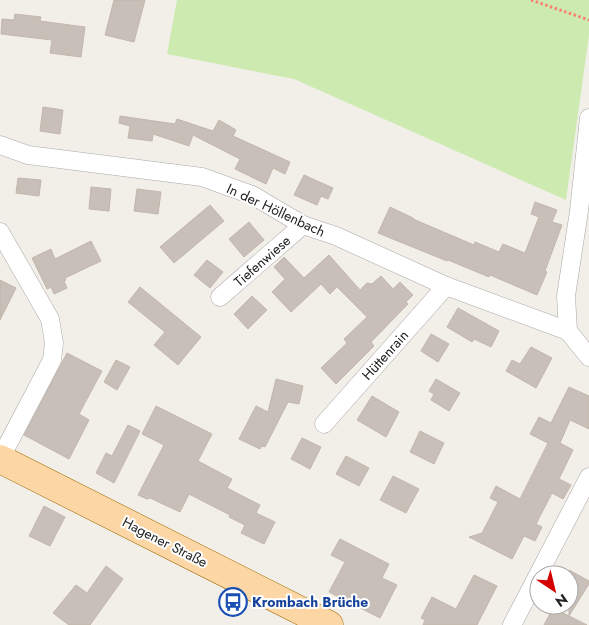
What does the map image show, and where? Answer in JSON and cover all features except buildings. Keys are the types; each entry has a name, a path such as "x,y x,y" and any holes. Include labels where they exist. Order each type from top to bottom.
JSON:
{"main road":[{"name":"Hagener Straße","path":"0,459 329,625"}],"street":[{"path":"589,118 584,211 566,296 568,331 589,357"},
{"name":"In der Höllenbach","path":"0,145 28,155 202,177 252,195 303,225 336,236 446,286 568,331"},
{"name":"Tiefenwiese","path":"220,297 303,225"},
{"path":"0,232 50,319 54,343 52,360 0,459"},
{"name":"Hüttenrain","path":"324,424 446,286"},
{"path":"512,625 589,478"}],"path":[{"path":"531,0 589,20"}],"green space":[{"path":"177,0 589,0 589,35 566,200 294,79 167,54"}],"place":[{"name":"Krombach Brüche","path":"233,602"}]}
